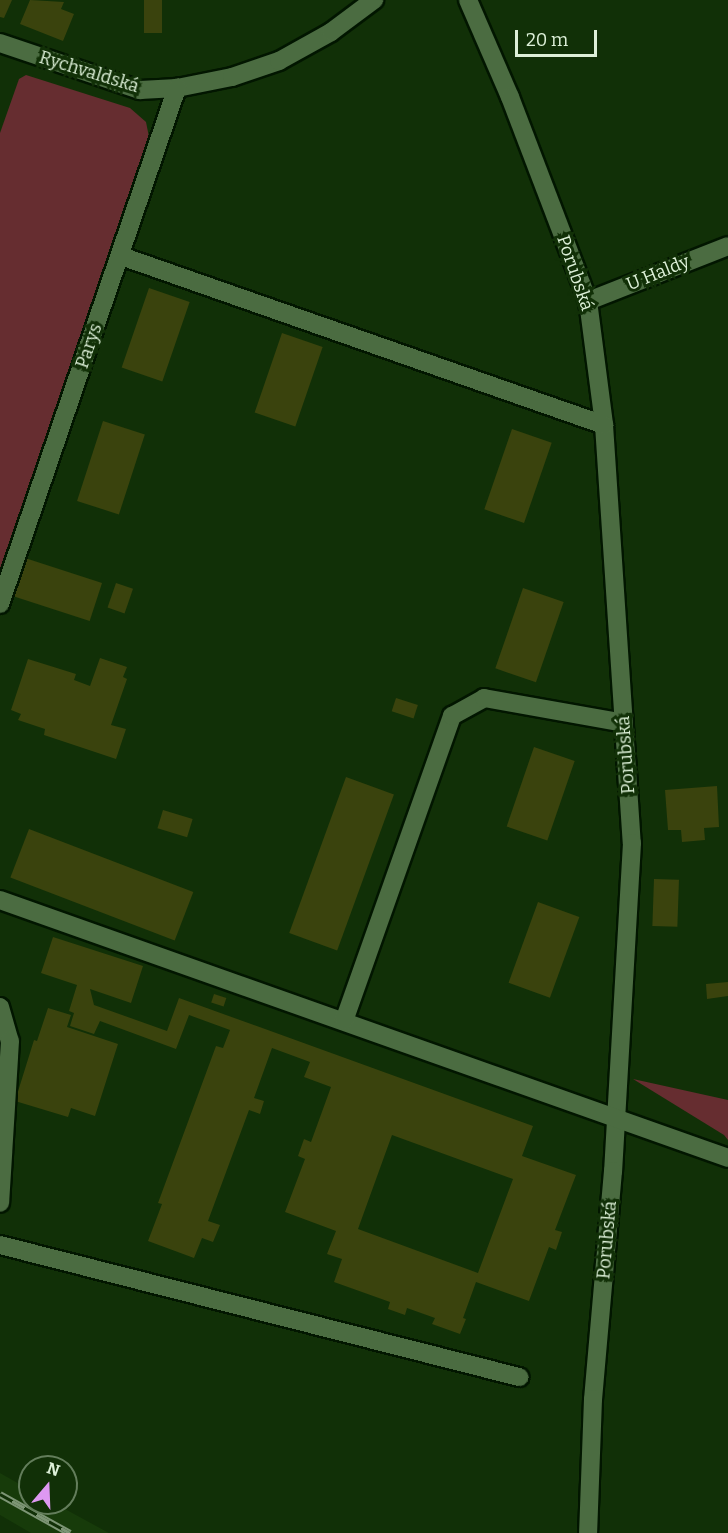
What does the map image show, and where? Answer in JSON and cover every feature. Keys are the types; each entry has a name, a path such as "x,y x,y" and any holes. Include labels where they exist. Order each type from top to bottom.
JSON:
{"street":[{"name":"Rychvaldská","path":"0,43 140,90 177,88 232,77 279,61 331,32 374,0"},
{"name":"Porubská","path":"468,0 510,97 588,301 604,425 632,843 616,1117 593,1399 588,1533"},
{"name":"Parys","path":"0,604 177,88"},
{"name":"U Haldy","path":"588,301 728,246"},
{"path":"121,256 604,425"},
{"path":"344,1021 452,716 484,698 624,723"},
{"path":"0,900 728,1158"},
{"path":"0,1007 10,1041 0,1203"},
{"path":"0,1245 519,1377"}],"shaded area":[{"path":"26,75 130,108 146,122 149,137 0,569 0,133 19,79"},
{"path":"633,1079 728,1100 728,1140 724,1135"},
{"path":"0,1473 18,1483 18,1515 76,1515 109,1533 31,1533 0,1515"}],"building":[{"path":"0,0 12,0 4,18 0,17"},
{"path":"30,0 64,2 61,9 74,14 63,41 20,24"},
{"path":"144,0 162,0 162,33 144,33"},
{"path":"149,288 190,302 162,381 122,367"},
{"path":"282,333 323,347 295,426 255,412"},
{"path":"103,421 145,435 119,514 77,501"},
{"path":"512,429 552,443 524,523 484,509"},
{"path":"25,558 102,583 90,621 13,596"},
{"path":"116,583 133,589 125,613 108,608"},
{"path":"523,588 564,602 536,682 495,668"},
{"path":"100,658 127,667 123,677 127,679 111,725 126,729 116,759 44,735 45,729 18,720 21,714 11,710 28,659 76,674 74,680 90,686"},
{"path":"396,698 418,705 414,718 392,711"},
{"path":"534,747 575,761 547,840 507,826"},
{"path":"346,777 394,794 337,950 289,933"},
{"path":"717,786 719,827 704,828 705,840 682,842 681,830 668,830 665,790"},
{"path":"163,810 193,819 187,837 157,828"},
{"path":"29,829 193,892 175,941 10,878"},
{"path":"654,879 679,880 677,927 652,926"},
{"path":"538,902 579,917 550,998 509,983"},
{"path":"53,937 143,966 131,1003 90,989 94,1005 167,1031 179,998 533,1126 522,1156 576,1175 555,1230 562,1232 556,1250 549,1247 529,1301 476,1282 463,1318 466,1319 460,1334 432,1324 435,1318 407,1308 405,1315 388,1309 390,1302 334,1282 342,1259 327,1254 336,1231 285,1212 305,1159 298,1156 304,1139 311,1142 331,1087 304,1077 310,1062 272,1048 254,1098 264,1101 260,1114 249,1110 208,1221 220,1225 213,1242 202,1238 194,1258 148,1241 162,1204 158,1203 216,1046 223,1048 230,1030 189,1015 176,1049 100,1021 94,1034 70,1026 74,1013 69,1011 77,985 41,973","holes":["392,1135 513,1179 478,1273 358,1229"]},
{"path":"728,982 728,996 707,999 706,984"},
{"path":"214,994 226,998 224,1007 211,1003"},
{"path":"48,1008 71,1015 67,1027 118,1044 95,1116 71,1108 68,1117 15,1101 34,1040 37,1041"}],"railway":[{"path":"0,1494 70,1533"}]}
